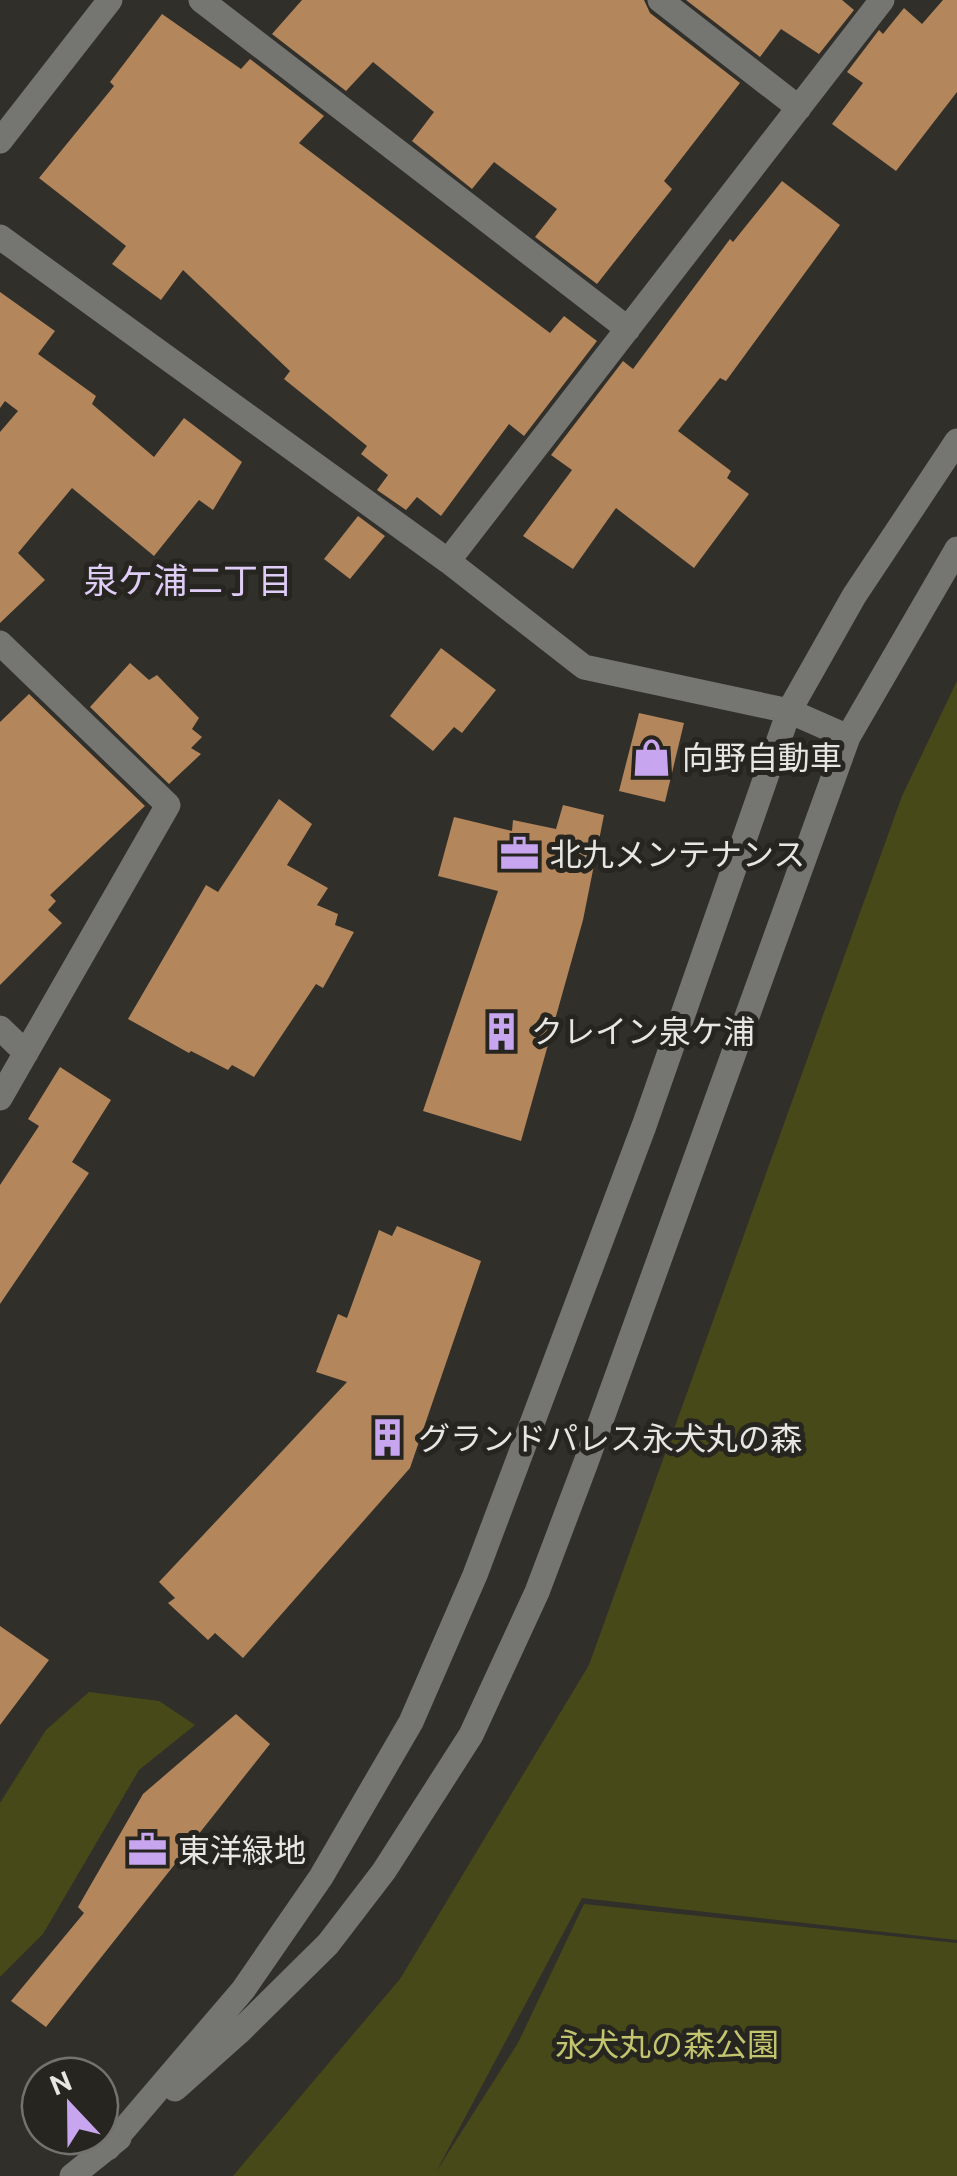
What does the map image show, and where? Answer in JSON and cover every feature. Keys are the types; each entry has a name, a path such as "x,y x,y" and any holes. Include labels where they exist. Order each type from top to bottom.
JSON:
{"street":[{"path":"0,141 110,0"},
{"path":"201,0 628,329"},
{"path":"660,0 799,108"},
{"path":"448,561 882,0"},
{"path":"0,237 448,561 584,667 789,711 848,737"},
{"path":"120,2134 243,1990 321,1877 411,1722 474,1575 638,1145 789,711 854,596 957,441"},
{"path":"120,2137 240,2032 328,1944 384,1871 471,1735 537,1592 578,1484 848,737 957,550"},
{"path":"0,643 168,805 0,1098"},
{"path":"0,1028 26,1053"},
{"path":"72,2176 98,2156"}],"green space":[{"name":"永犬丸の森公園","path":"957,681 957,1940 582,1898 436,2172 518,2043 584,1904 957,1943 957,2176 233,2176 400,1979 589,1665 902,796"},
{"path":"89,1692 159,1701 195,1725 139,1770 43,1934 0,1977 0,1803 46,1730"}],"building":[{"path":"302,0 644,0 650,13 740,83 664,181 672,189 597,284 535,237 557,209 494,162 472,189 412,141 434,112 373,62 346,91 272,34"},
{"path":"686,0 842,0 854,10 819,54 781,29 760,57"},
{"path":"943,0 957,0 957,92 896,171 832,124 863,83 847,72 879,30 883,34 904,8 922,24"},
{"path":"162,14 241,69 250,59 324,116 299,143 550,333 564,316 597,341 524,436 509,424 441,516 417,497 406,510 377,490 388,475 361,454 367,446 284,379 290,371 183,270 161,300 112,264 126,246 39,178 114,86 110,82"},
{"path":"782,181 840,225 726,381 720,378 678,431 731,471 727,478 749,494 694,568 616,508 573,569 523,536 572,470 551,455 623,361 633,369 730,239 733,242"},
{"path":"0,292 55,331 38,354 96,396 92,404 154,457 184,418 242,462 213,510 199,500 154,556 72,488 18,553 45,580 0,623 0,432 18,411 5,401 0,408"},
{"path":"358,516 385,536 350,579 324,559"},
{"path":"441,648 496,690 462,733 454,727 433,751 390,716"},
{"path":"130,663 149,680 157,675 199,718 192,729 202,737 191,748 201,754 169,784 90,707"},
{"path":"29,694 145,806 50,895 56,901 48,910 62,923 0,985 0,722"},
{"name":"向野自動車","path":"639,713 684,723 665,802 619,791"},
{"path":"279,799 312,824 287,865 328,888 317,905 338,914 335,925 354,932 323,988 316,984 254,1077 232,1065 228,1070 189,1053 128,1019 206,885 218,892"},
{"path":"563,805 604,815 583,920 521,1141 423,1111 498,891 438,876 454,817 512,831 513,820 556,829"},
{"path":"60,1067 111,1100 72,1162 89,1173 0,1304 0,1185 39,1126 28,1119"},
{"name":"グランドパレス永犬丸の森","path":"397,1226 481,1261 410,1468 243,1658 215,1633 208,1640 168,1603 175,1598 159,1582 347,1382 316,1372 338,1314 347,1318 379,1230 392,1236"},
{"path":"0,1626 49,1660 0,1725"},
{"name":"東洋緑地","path":"236,1714 270,1744 46,2027 11,2001 84,1913 78,1907 143,1794"}],"place":[{"name":"向野自動車","path":"652,757"},
{"name":"北九メンテナンス","path":"520,854"},
{"name":"クレイン泉ケ浦","path":"501,1031"},
{"name":"グランドパレス永犬丸の森","path":"388,1438"},
{"name":"東洋緑地","path":"148,1850"}],"district":[{"name":"泉ケ浦二丁目","path":"188,580"}]}
